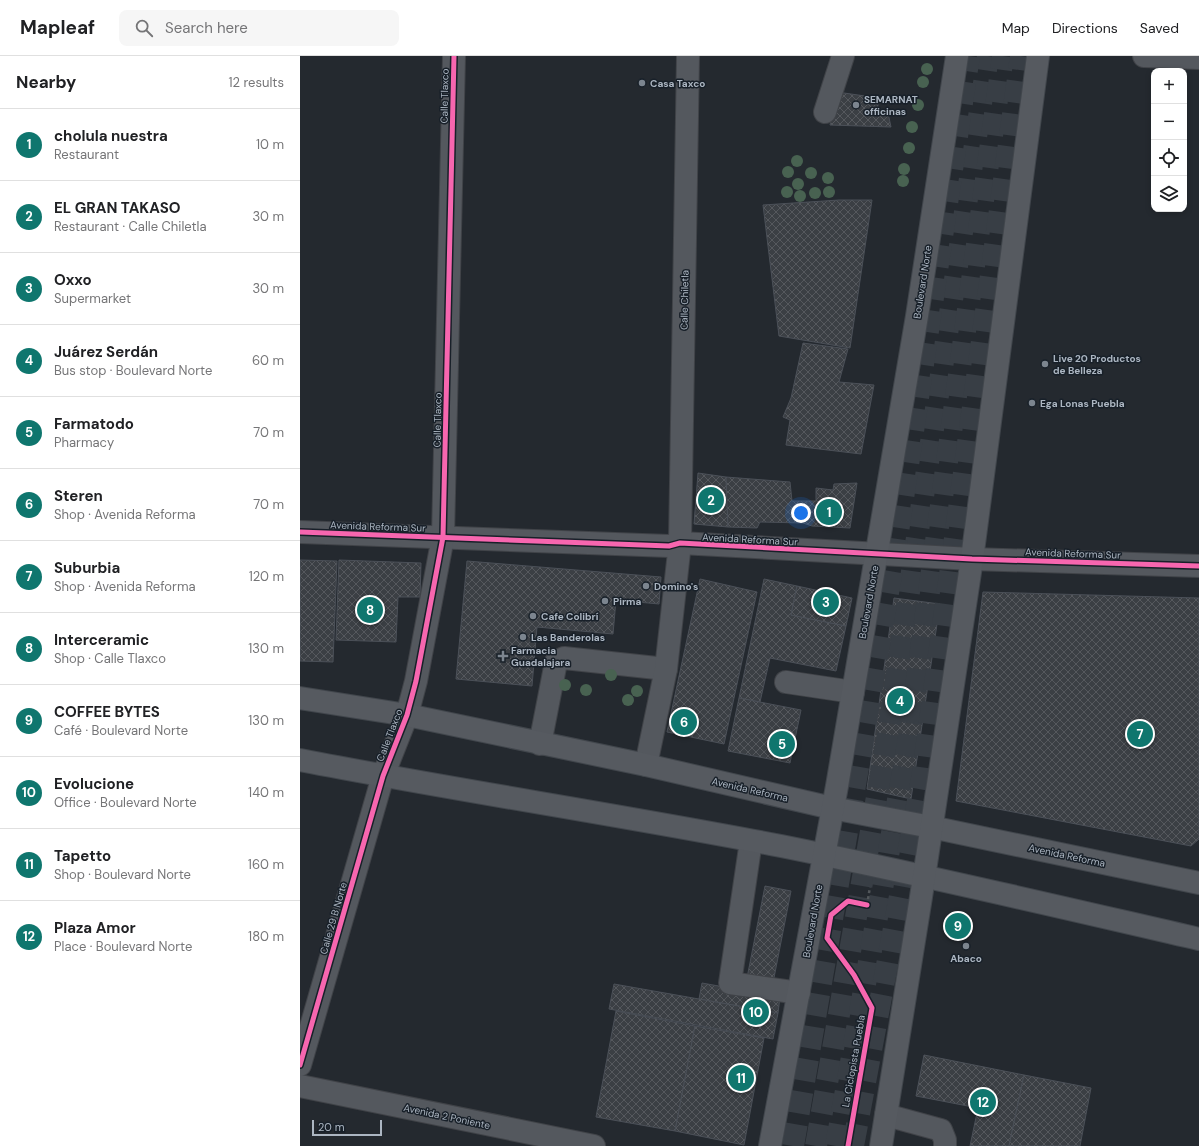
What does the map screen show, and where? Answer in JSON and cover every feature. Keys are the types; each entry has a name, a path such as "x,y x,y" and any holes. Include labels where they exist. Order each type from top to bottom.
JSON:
{"main road":[{"name":"Boulevard Norte","path":"770,1146 853,692 918,308 957,56"},
{"path":"881,1146 972,560 1038,56"},
{"name":"Avenida Reforma","path":"300,698 407,715 646,765 832,808 1193,877"},
{"path":"300,760 383,776 632,818 751,841 924,876 1199,939"}],"street":[{"name":"Calle Tlaxco","path":"383,776 407,715 416,682 443,537 454,56"},
{"name":"Calle Chiletla","path":"646,765 666,669 680,543 688,56"},
{"path":"825,112 843,56"},
{"path":"1144,56 1199,58"},
{"name":"Avenida Reforma Sur","path":"300,532 669,546 680,543 972,560 1199,566"},
{"path":"540,744 556,662 559,659 564,658 666,669"},
{"path":"786,682 853,692"},
{"name":"Calle 29 B Norte","path":"300,1065 383,776"},
{"path":"751,841 730,983 799,993"},
{"name":"Avenida 2 Poniente","path":"300,1086 594,1146"},
{"path":"886,1116 941,1130 946,1140 945,1146"}],"path":[{"path":"860,903 867,904 870,887"}],"building":[{"name":"SEMARNAT officinas","path":"837,92 879,98 877,112 888,113 891,127 830,125"},
{"path":"839,200 872,200 850,348 779,336 763,205"},
{"path":"803,343 848,349 839,382 874,385 861,454 786,445 790,420 783,417 791,398"},
{"path":"698,473 726,477 728,527 694,524"},
{"path":"726,477 790,482 792,501 807,501 803,523 760,522 757,528 728,527"},
{"path":"857,483 850,528 812,526 803,523 807,501 816,501 816,488 833,490 834,484"},
{"path":"300,560 337,561 333,662 300,661"},
{"path":"339,560 421,563 420,597 398,597 396,642 336,640"},
{"path":"467,561 661,577 659,604 616,600 613,634 537,627 532,686 456,679"},
{"path":"700,579 757,592 724,744 667,732"},
{"path":"764,579 797,586 791,615 846,626 836,671 770,658 760,702 739,698"},
{"path":"797,586 852,598 846,626 791,615"},
{"path":"983,592 1199,598 1199,839 1191,846 956,801"},
{"path":"894,598 940,604 911,799 867,789"},
{"path":"739,698 801,710 790,763 728,751"},
{"path":"765,886 791,891 772,988 746,983"},
{"path":"702,983 780,997 778,1013 699,999"},
{"path":"614,984 778,1013 773,1039 609,1009"},
{"path":"616,1011 695,1026 675,1131 596,1117"},
{"path":"695,1026 764,1038 744,1145 675,1131"},
{"path":"924,1055 1024,1075 1009,1146 970,1146 978,1108 916,1096"},
{"path":"1024,1075 1091,1088 1080,1146 1009,1146"}],"tunnel":[{"path":"793,1146 895,552 969,56"},
{"path":"816,1146 888,734 988,56"},
{"path":"836,1146 908,744 1003,56"},
{"path":"853,1146 922,779 1021,56"}],"cycle path":[{"path":"300,1065 383,776 407,715 416,681 443,537 454,56"},
{"path":"300,532 669,546 680,543 972,559 1199,566"},
{"name":"La Ciclopista Puebla","path":"848,1146 872,1008 854,975 827,938 831,915 848,901 867,905"}],"place":[{"name":"Casa Taxco","path":"642,83"},
{"name":"SEMARNAT officinas","path":"856,105"},
{"name":"Live 20 Productos de Belleza","path":"1045,364"},
{"name":"Ega Lonas Puebla","path":"1032,403"},
{"name":"EL GRAN TAKASO","path":"711,500"},
{"name":"cholula nuestra","path":"829,512"},
{"name":"Domino's","path":"646,586"},
{"name":"Pirma","path":"605,601"},
{"name":"Oxxo","path":"826,602"},
{"name":"Interceramic","path":"370,610"},
{"name":"Cafe Colibrí","path":"533,616"},
{"name":"Las Banderolas","path":"523,637"},
{"name":"Farmacia Guadalajara","path":"503,656"},
{"name":"Juárez Serdán","path":"900,701"},
{"name":"Steren","path":"684,722"},
{"name":"Suburbia","path":"1140,734"},
{"name":"Farmatodo","path":"782,744"},
{"name":"COFFEE BYTES","path":"958,926"},
{"name":"Abaco","path":"966,946"},
{"name":"Evolucione","path":"756,1012"},
{"name":"Tapetto","path":"741,1078"},
{"name":"Plaza Amor","path":"983,1102"}]}
